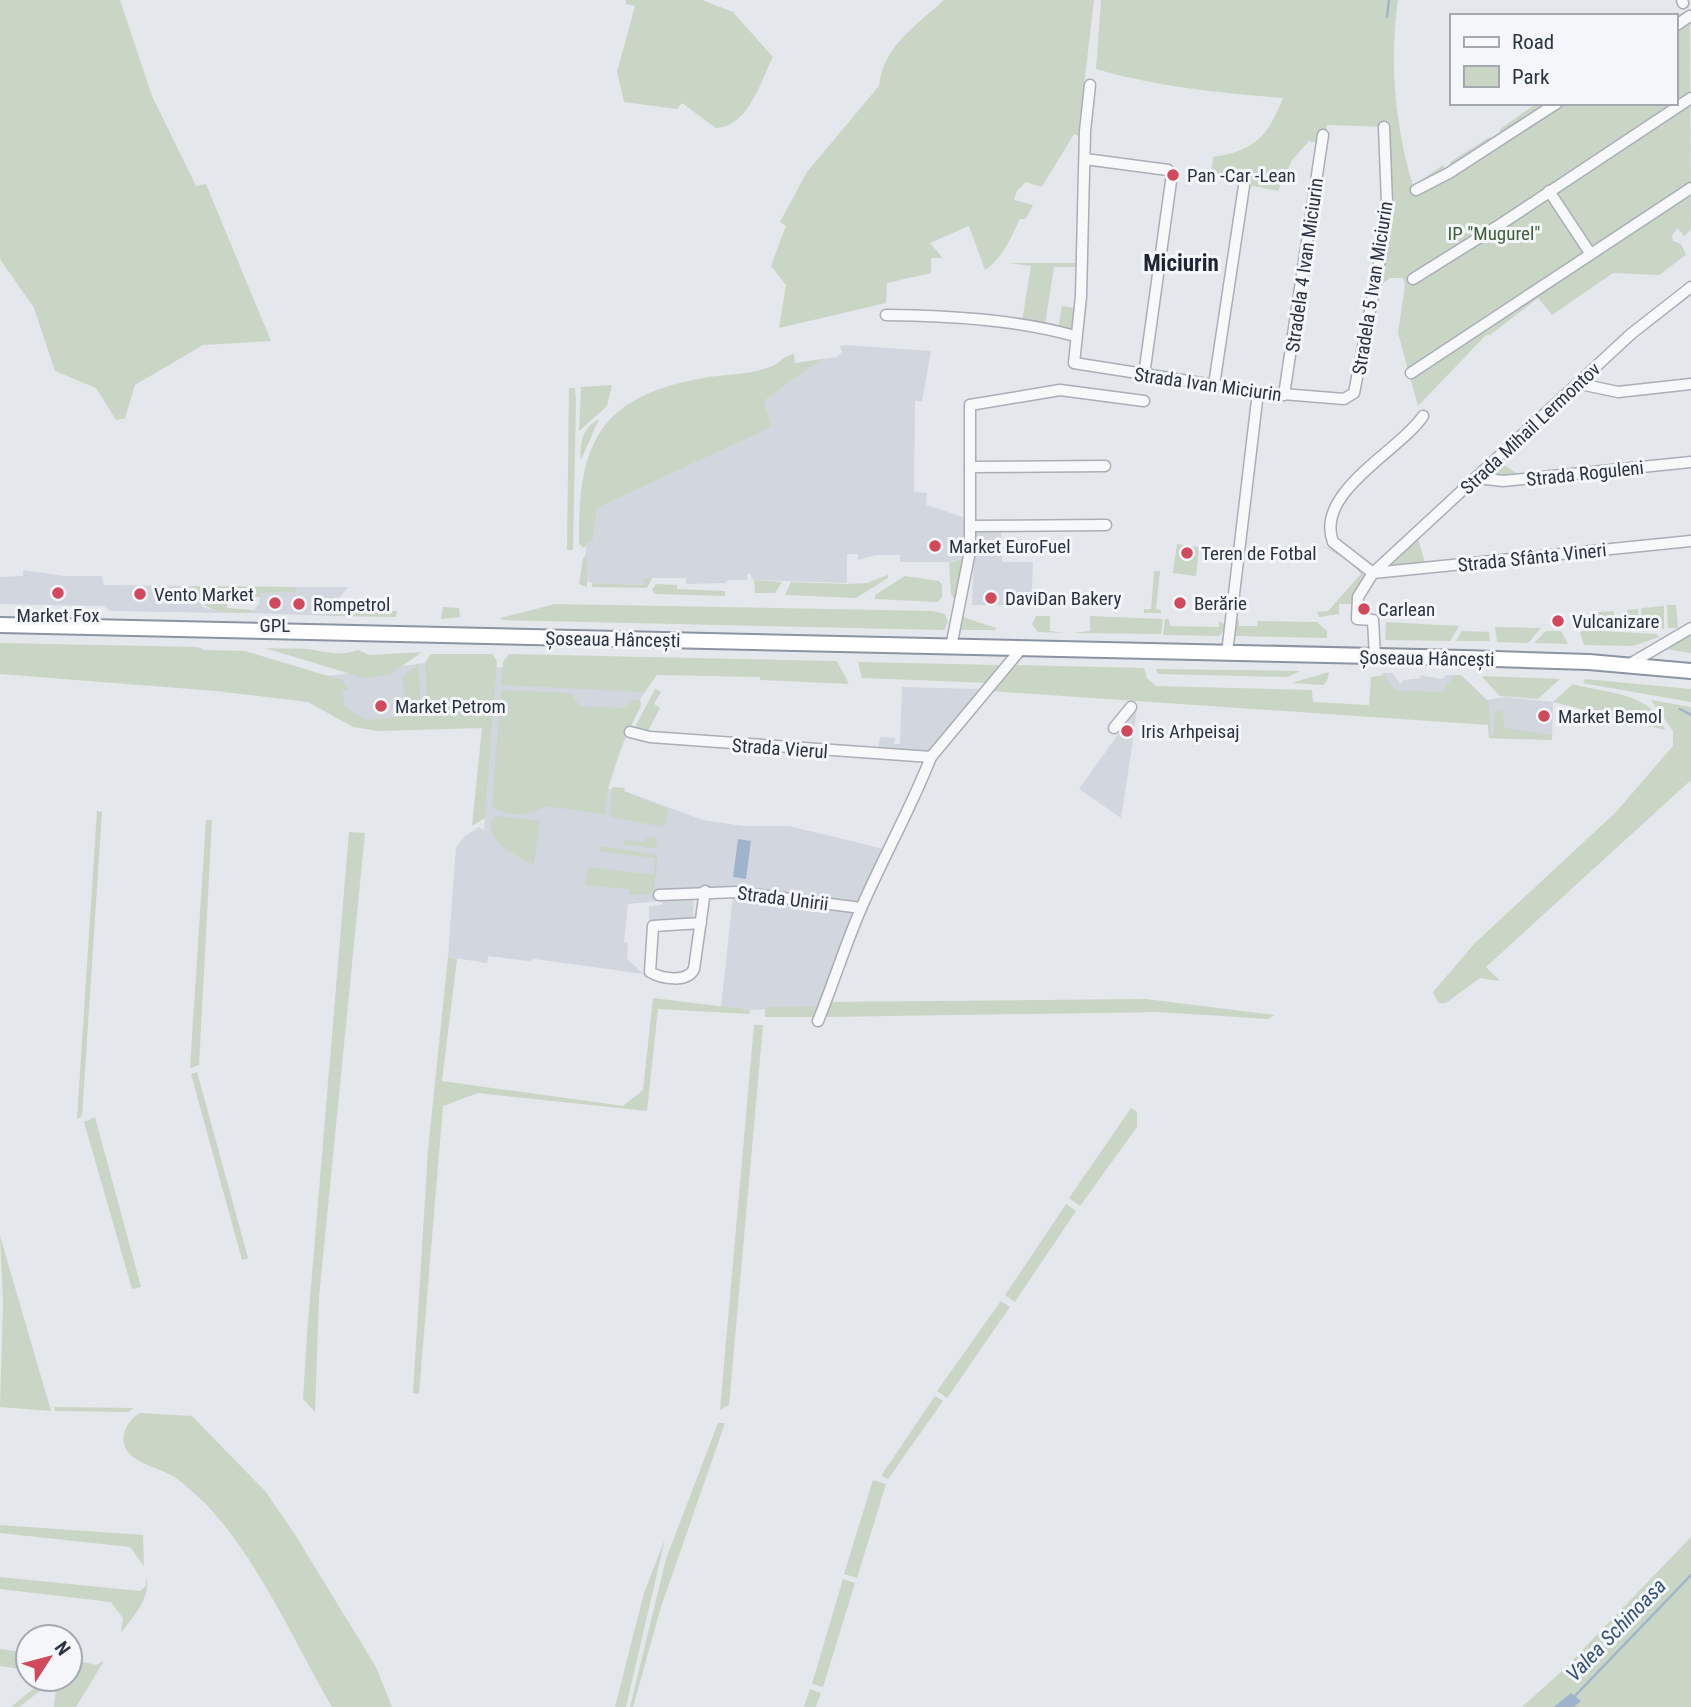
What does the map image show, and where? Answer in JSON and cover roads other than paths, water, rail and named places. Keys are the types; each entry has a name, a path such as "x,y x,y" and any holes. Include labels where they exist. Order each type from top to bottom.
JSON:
{"highway":[{"name":"Șoseaua Hâncești","path":"0,625 1375,656 1628,665 1691,671"}],"street":[{"path":"886,315 953,316 1053,330 1075,336 1082,282 1090,85"},
{"path":"1413,279 1691,98"},
{"path":"1416,190 1449,173 1554,105"},
{"name":"Stradela 5 Ivan Miciurin","path":"1344,399 1352,396 1357,387 1382,249 1388,187 1384,127"},
{"name":"Stradela 4 Ivan Miciurin","path":"1284,395 1323,135"},
{"path":"1085,159 1171,172 1168,213 1144,376"},
{"path":"1214,384 1244,186"},
{"path":"1411,373 1691,188"},
{"path":"1549,191 1590,254"},
{"name":"Strada Mihail Lermontov","path":"1375,656 1373,620 1357,619 1357,597 1373,573 1631,334 1691,287"},
{"name":"Strada Ivan Miciurin","path":"1075,336 1074,363 1258,392 1344,399"},
{"path":"1580,384 1618,392 1691,384"},
{"path":"951,647 967,570 971,526 968,408 975,404 1060,390 1144,401"},
{"path":"1227,653 1228,619 1258,392"},
{"path":"1373,573 1333,542 1331,527 1337,508 1357,478 1412,430 1423,415"},
{"name":"Strada Roguleni","path":"1478,478 1503,481 1691,462"},
{"path":"970,467 1105,466"},
{"path":"971,526 1106,525"},
{"name":"Strada Sfânta Vineri","path":"1373,573 1691,541"},
{"path":"1628,665 1691,628"},
{"path":"818,1021 861,908 931,757 1021,649"},
{"path":"1114,729 1131,707"},
{"name":"Strada Vierul","path":"631,732 650,737 931,757"},
{"path":"701,923 653,926 650,972 688,978 694,969 701,923 705,891"},
{"name":"Strada Unirii","path":"659,895 705,891 761,894 861,908"}],"water":[{"path":"738,839 751,841 746,879 733,877"},
{"path":"1571,1693 1581,1701 1574,1707 1554,1707"}],"waterway":[{"path":"1387,17 1389,0"},
{"path":"1680,709 1691,715"},
{"name":"Valea Schinoasa","path":"1572,1699 1691,1575"}],"place":[{"name":"Pan -Car -Lean","path":"1173,175"},
{"name":"Market EuroFuel","path":"935,546"},
{"name":"Teren de Fotbal","path":"1187,553"},
{"name":"Market Fox","path":"58,593"},
{"name":"Vento Market","path":"140,594"},
{"name":"DaviDan Bakery","path":"991,598"},
{"name":"GPL","path":"275,603"},
{"name":"Berărie","path":"1180,603"},
{"name":"Rompetrol","path":"299,604"},
{"name":"Carlean","path":"1364,609"},
{"name":"Vulcanizare","path":"1558,621"},
{"name":"Market Petrom","path":"381,706"},
{"name":"Market Bemol","path":"1544,716"},
{"name":"Iris Arhpeisaj","path":"1127,731"}],"district":[{"name":"Miciurin","path":"1181,263"}],"park label":[{"name":"IP \"Mugurel\"","path":"1494,233"}]}
